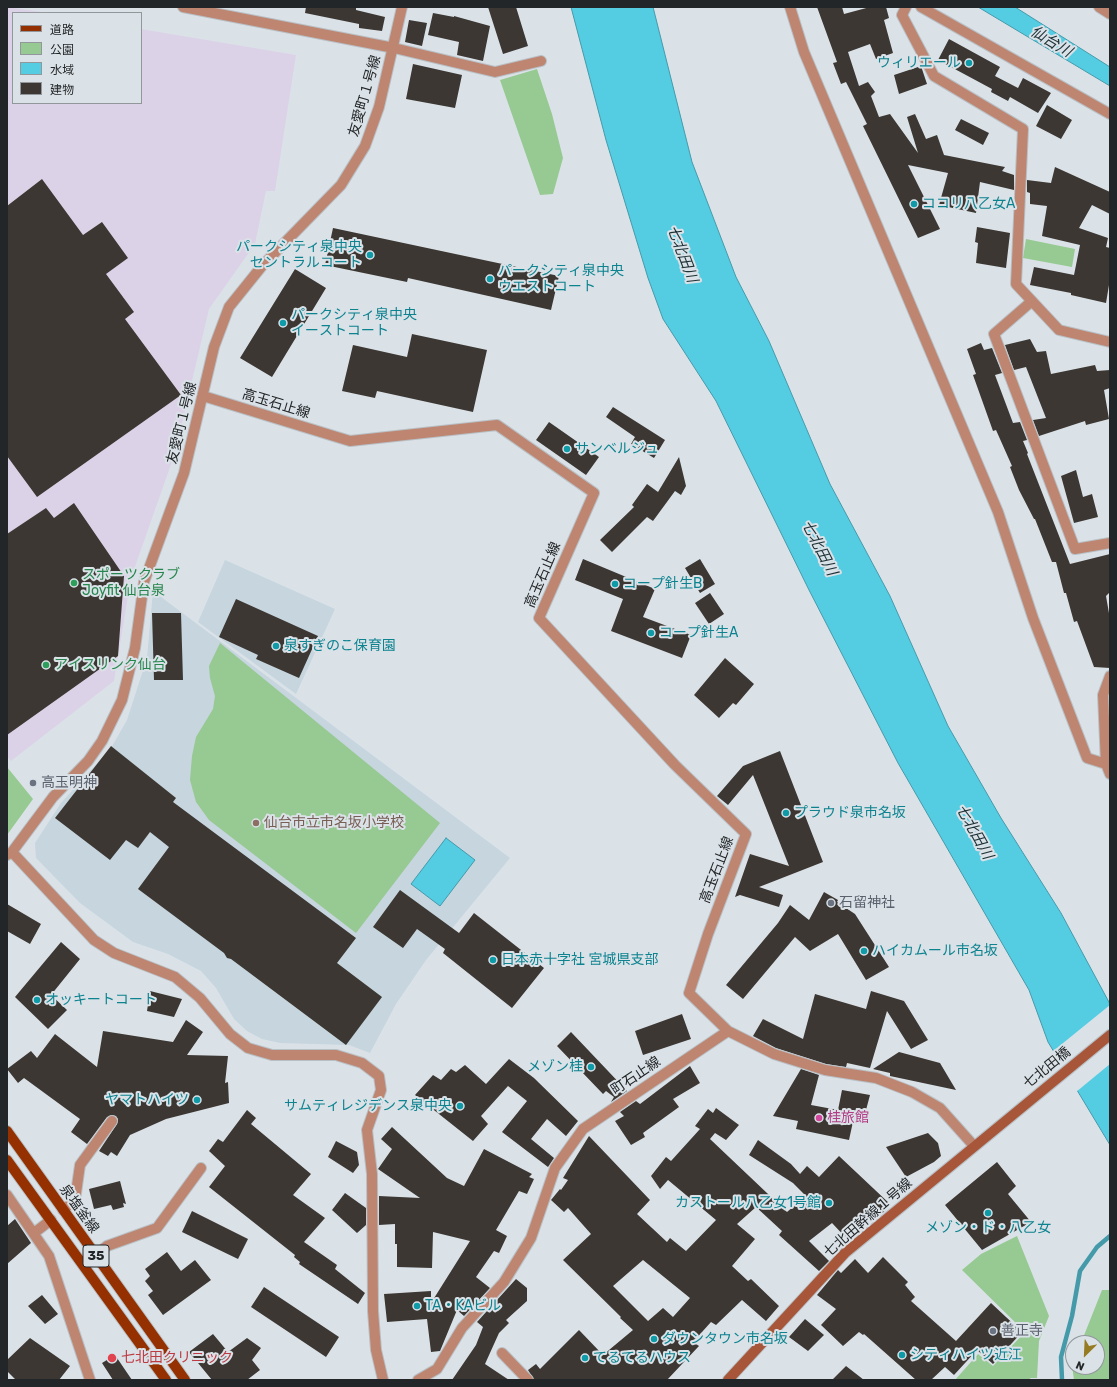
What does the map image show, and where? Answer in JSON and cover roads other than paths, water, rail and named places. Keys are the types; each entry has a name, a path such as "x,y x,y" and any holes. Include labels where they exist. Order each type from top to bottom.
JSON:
{"main road":[{"name":"泉塩釜線","path":"7,1131 185,1380"},
{"name":"35","path":"7,1160 166,1380"}],"street":[{"path":"183,7 394,48 495,72 541,61"},
{"name":"友愛町１号線","path":"9,854 53,797 88,761 102,741 122,700 135,648 144,582 184,473 204,396 214,347 229,307 262,266 340,185 365,146 378,107 394,48 402,7"},
{"path":"790,7 804,52 998,512 1033,618 1087,758 1106,764"},
{"path":"906,7 902,15 934,76 1022,129 1016,284 1059,330 1110,342"},
{"path":"921,7 1110,114"},
{"path":"1099,7 1110,14"},
{"path":"1032,301 994,334 1075,549 1110,543"},
{"name":"高玉石止線","path":"204,396 350,441 497,425 594,493 539,618 675,765 746,834 708,934 689,993 728,1031"},
{"path":"1110,676 1103,695 1106,764 1110,774"},
{"path":"9,854 94,940 114,952 175,977 200,998 230,1034 248,1048 272,1055 336,1055 362,1063 379,1076 381,1090 367,1130 372,1174 373,1311 376,1350 383,1380"},
{"path":"728,1031 774,1054 825,1070 876,1078 912,1092 940,1108 974,1146"},
{"name":"町石止線","path":"418,1380 437,1369 462,1328 504,1282 531,1238 555,1168 583,1130 728,1031"},
{"name":"七北田橋","path":"1002,1122 1110,1035"},
{"path":"63,1210 74,1200 80,1165 112,1121"},
{"name":"七北田幹線１号線","path":"728,1380 845,1254 1002,1122"},
{"path":"95,1255 108,1246 157,1228 201,1168"},
{"path":"7,1195 49,1256 90,1380"},
{"path":"34,1233 51,1220"},
{"path":"502,1352 528,1380"}],"water":[{"name":"七北田川","path":"571,7 653,7 692,162 736,277 769,341 830,484 890,596 948,726 1001,818 1061,913 1110,1004 1110,1145 1048,1042 1029,990 898,763 809,590 716,401 663,319 648,278 606,140"},
{"name":"仙台川","path":"978,7 1015,7 1110,67 1110,86"},
{"path":"446,838 475,860 440,906 411,884"}],"waterway":[{"path":"1062,1380 1061,1357 1072,1316 1080,1271 1097,1247 1110,1236"}],"place":[{"name":"ウィリエール","path":"969,63"},
{"name":"ココリ八乙女A","path":"914,204"},
{"name":"パークシティ泉中央 セントラルコート","path":"370,255"},
{"name":"パークシティ泉中央 ウエストコート","path":"490,279"},
{"name":"パークシティ泉中央 イーストコート","path":"283,323"},
{"name":"サンベルジュ","path":"567,449"},
{"name":"スポーツクラブ Joyfit 仙台泉","path":"74,583"},
{"name":"コープ針生B","path":"615,584"},
{"name":"コープ針生A","path":"651,633"},
{"name":"泉すぎのこ保育園","path":"276,646"},
{"name":"アイスリンク仙台","path":"46,665"},
{"name":"高玉明神","path":"33,783"},
{"name":"プラウド泉市名坂","path":"786,813"},
{"name":"仙台市立市名坂小学校","path":"256,823"},
{"name":"石留神社","path":"831,903"},
{"name":"ハイカムール市名坂","path":"864,951"},
{"name":"日本赤十字社 宮城県支部","path":"493,960"},
{"name":"オッキートコート","path":"37,1000"},
{"name":"メゾン桂","path":"591,1067"},
{"name":"ヤマトハイツ","path":"197,1100"},
{"name":"サムティレジデンス泉中央","path":"460,1106"},
{"name":"桂旅館","path":"819,1118"},
{"name":"カストール八乙女1号館","path":"829,1203"},
{"name":"メゾン・ド・八乙女","path":"988,1213"},
{"name":"TA・KAビル","path":"417,1306"},
{"name":"善正寺","path":"993,1331"},
{"name":"ダウンタウン市名坂","path":"654,1339"},
{"name":"シティハイツ近江","path":"902,1355"},
{"name":"七北田クリニック","path":"112,1358"},
{"name":"てるてるハウス","path":"585,1358"}]}
